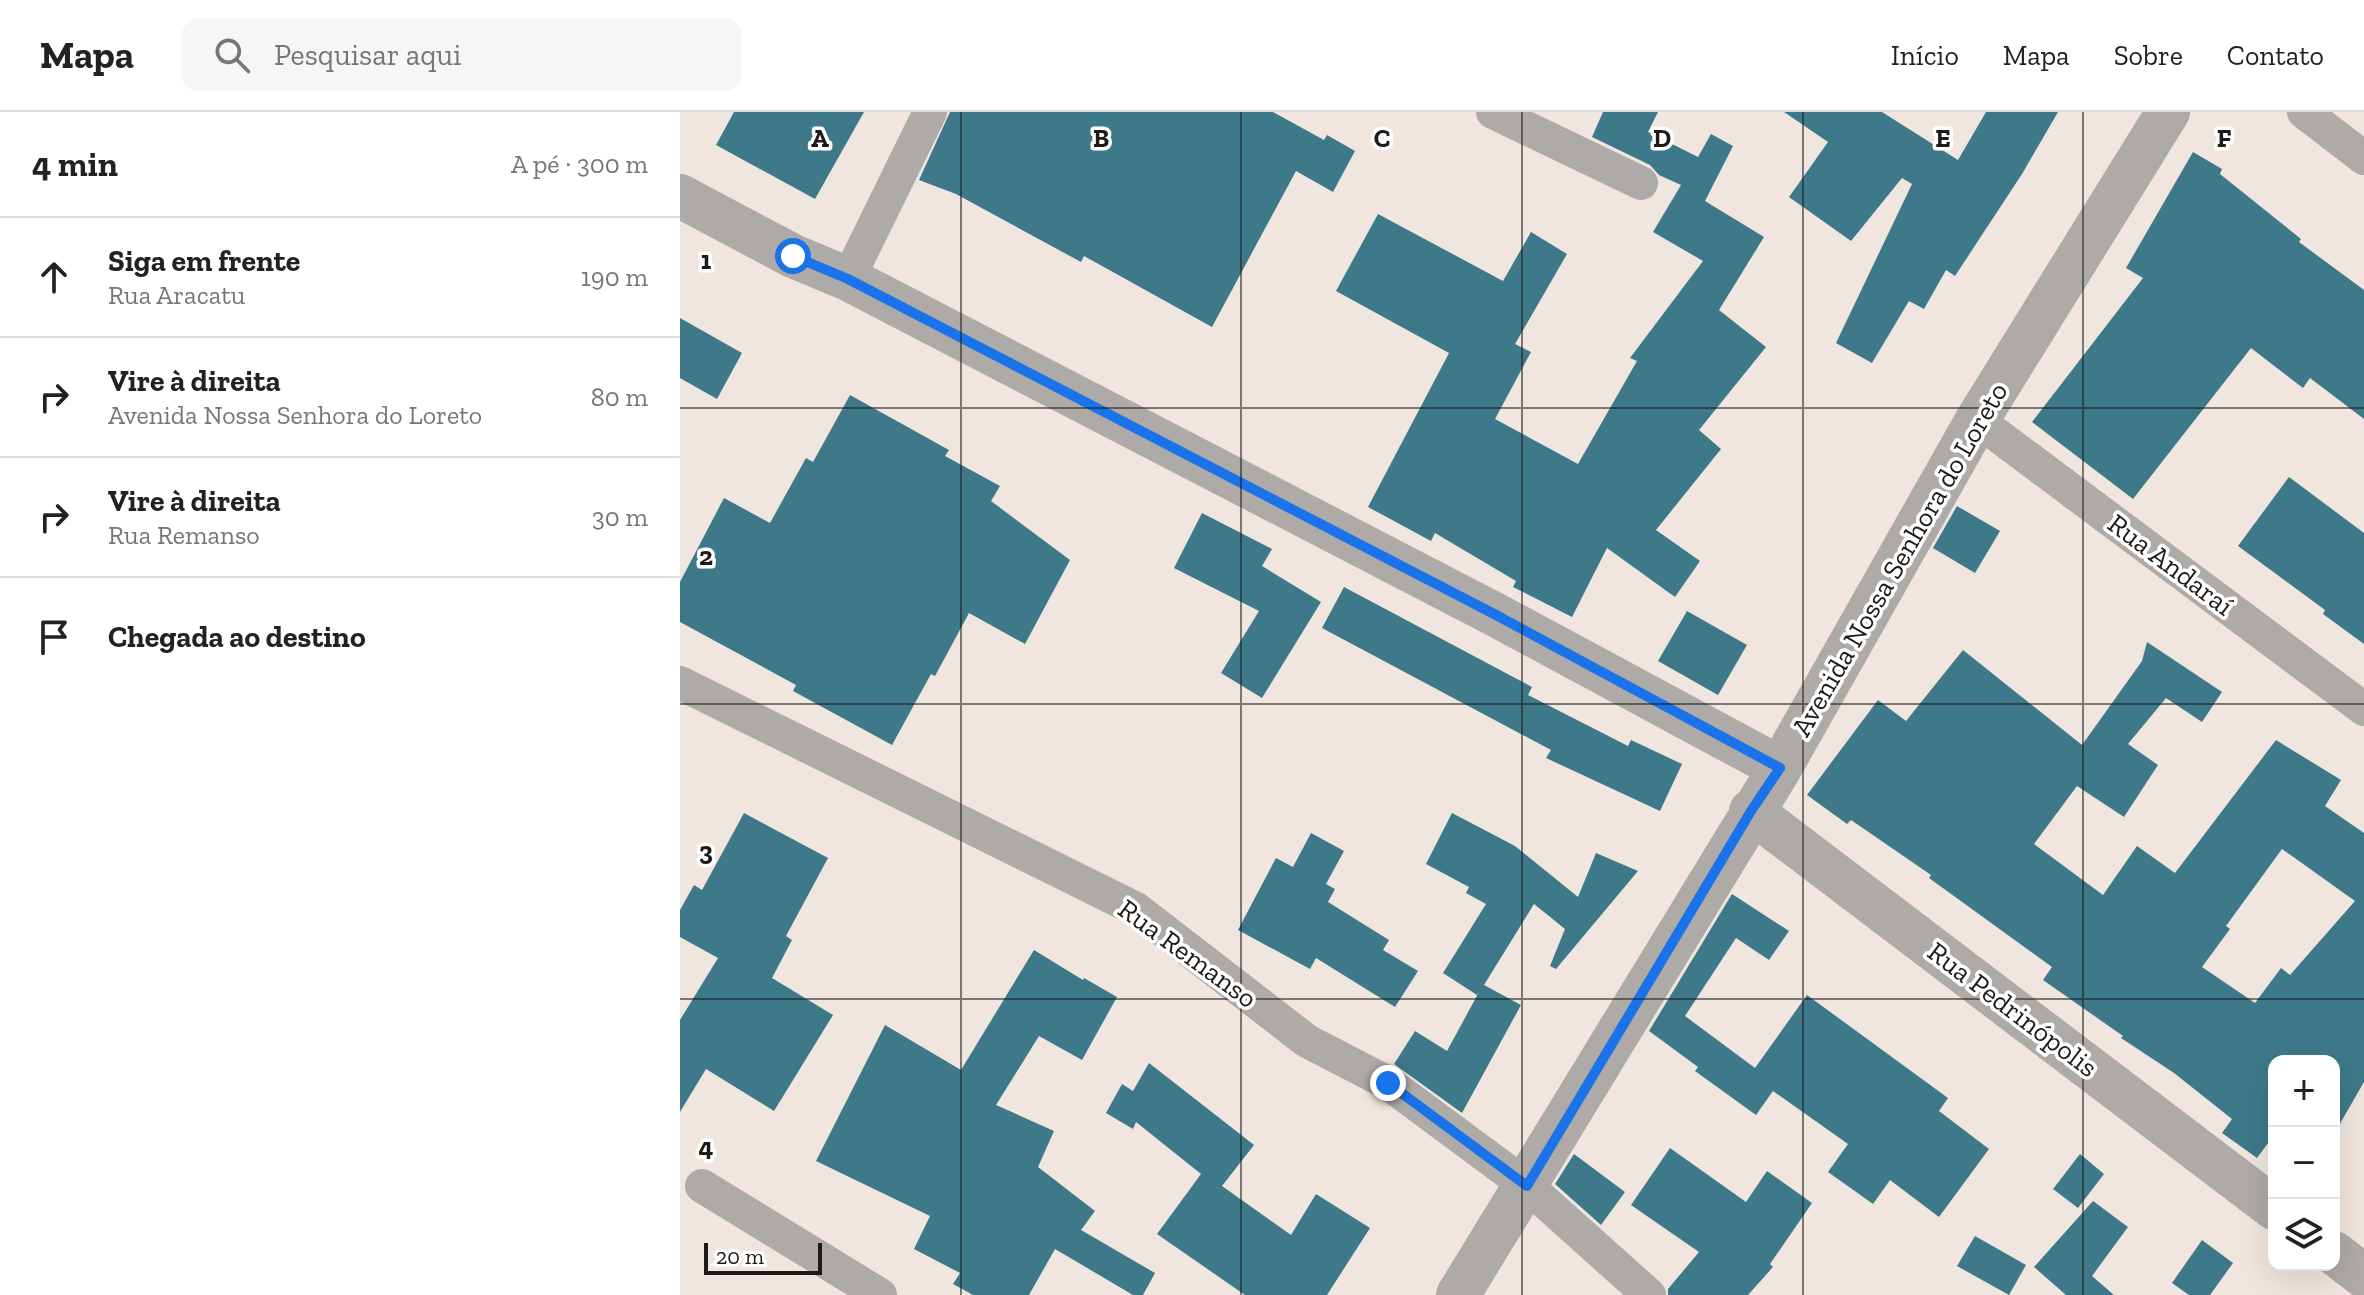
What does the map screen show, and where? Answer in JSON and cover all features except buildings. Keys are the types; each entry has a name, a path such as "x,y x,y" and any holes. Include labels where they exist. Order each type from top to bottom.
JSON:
{"street":[{"path":"848,279 930,112"},
{"path":"1493,112 1641,183"},
{"name":"Avenida Nossa Senhora do Loreto","path":"1458,1295 1780,768 1977,420 2168,112"},
{"path":"2304,112 2364,158"},
{"path":"680,196 793,256 848,279 1496,615 1780,768"},
{"name":"Rua Andaraí","path":"1977,420 2364,709"},
{"name":"Rua Remanso","path":"680,683 1136,909 1307,1041 1388,1083 1527,1186 1649,1295"},
{"name":"Rua Pedrinópolis","path":"1751,811 2268,1203"},
{"path":"702,1186 880,1295"},
{"path":"2340,1258 2364,1276"}],"route":[{"path":"793,256 848,279 1496,615 1780,768 1751,811 1527,1186 1388,1083"}]}
